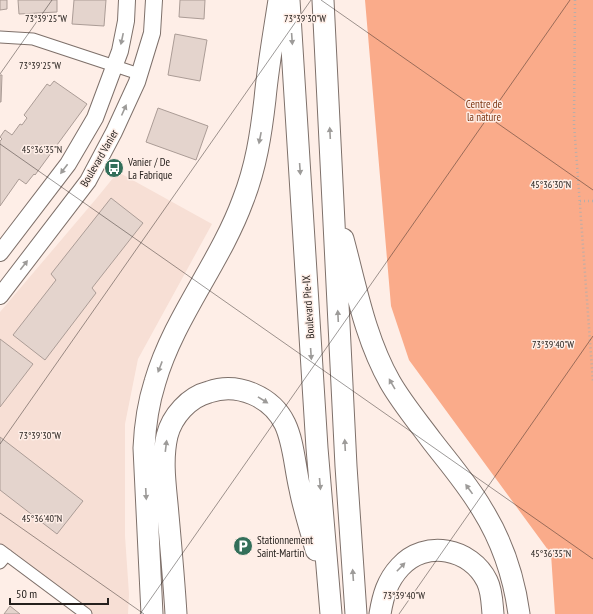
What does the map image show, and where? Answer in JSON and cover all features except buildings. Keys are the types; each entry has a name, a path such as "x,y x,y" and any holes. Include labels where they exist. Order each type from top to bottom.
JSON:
{"highway":[{"path":"152,614 144,448 148,411 155,381 168,348 228,236 249,184 262,130 279,0"},
{"name":"Boulevard Pie-IX","path":"289,0 317,448 331,610"},
{"path":"323,0 346,466 356,614"},
{"path":"333,200 367,328 378,359 398,395 473,495 490,522 508,564 516,594 519,614"},
{"path":"176,614 165,485 166,440 172,424 186,405 203,393 221,389 251,393 276,410 285,421 291,439 300,488 331,610"},
{"path":"380,614 387,586 400,567 408,559 418,554 435,550 446,550 457,553 477,566 489,586 493,614"}],"street":[{"path":"0,253 68,164 95,118 120,50 126,20 127,0"},
{"name":"Boulevard Vanier","path":"0,296 88,181 114,132 139,74 152,33 154,0"},
{"path":"0,37 32,39 139,74"},
{"path":"2,556 86,614"}],"path":[{"path":"576,0 574,124 593,382"},
{"path":"580,201 593,201"}],"shaded area":[{"path":"118,172 212,224 138,359 125,424 125,536 129,594 128,614 86,614 0,550 0,312"}],"green space":[{"name":"Centre de la nature","path":"365,0 593,0 593,614 555,614 551,554 409,360 391,306"}],"place":[{"name":"Vanier / De La Fabrique","path":"114,168"},
{"name":"Stationnement Saint-Martin","path":"243,546"}]}
